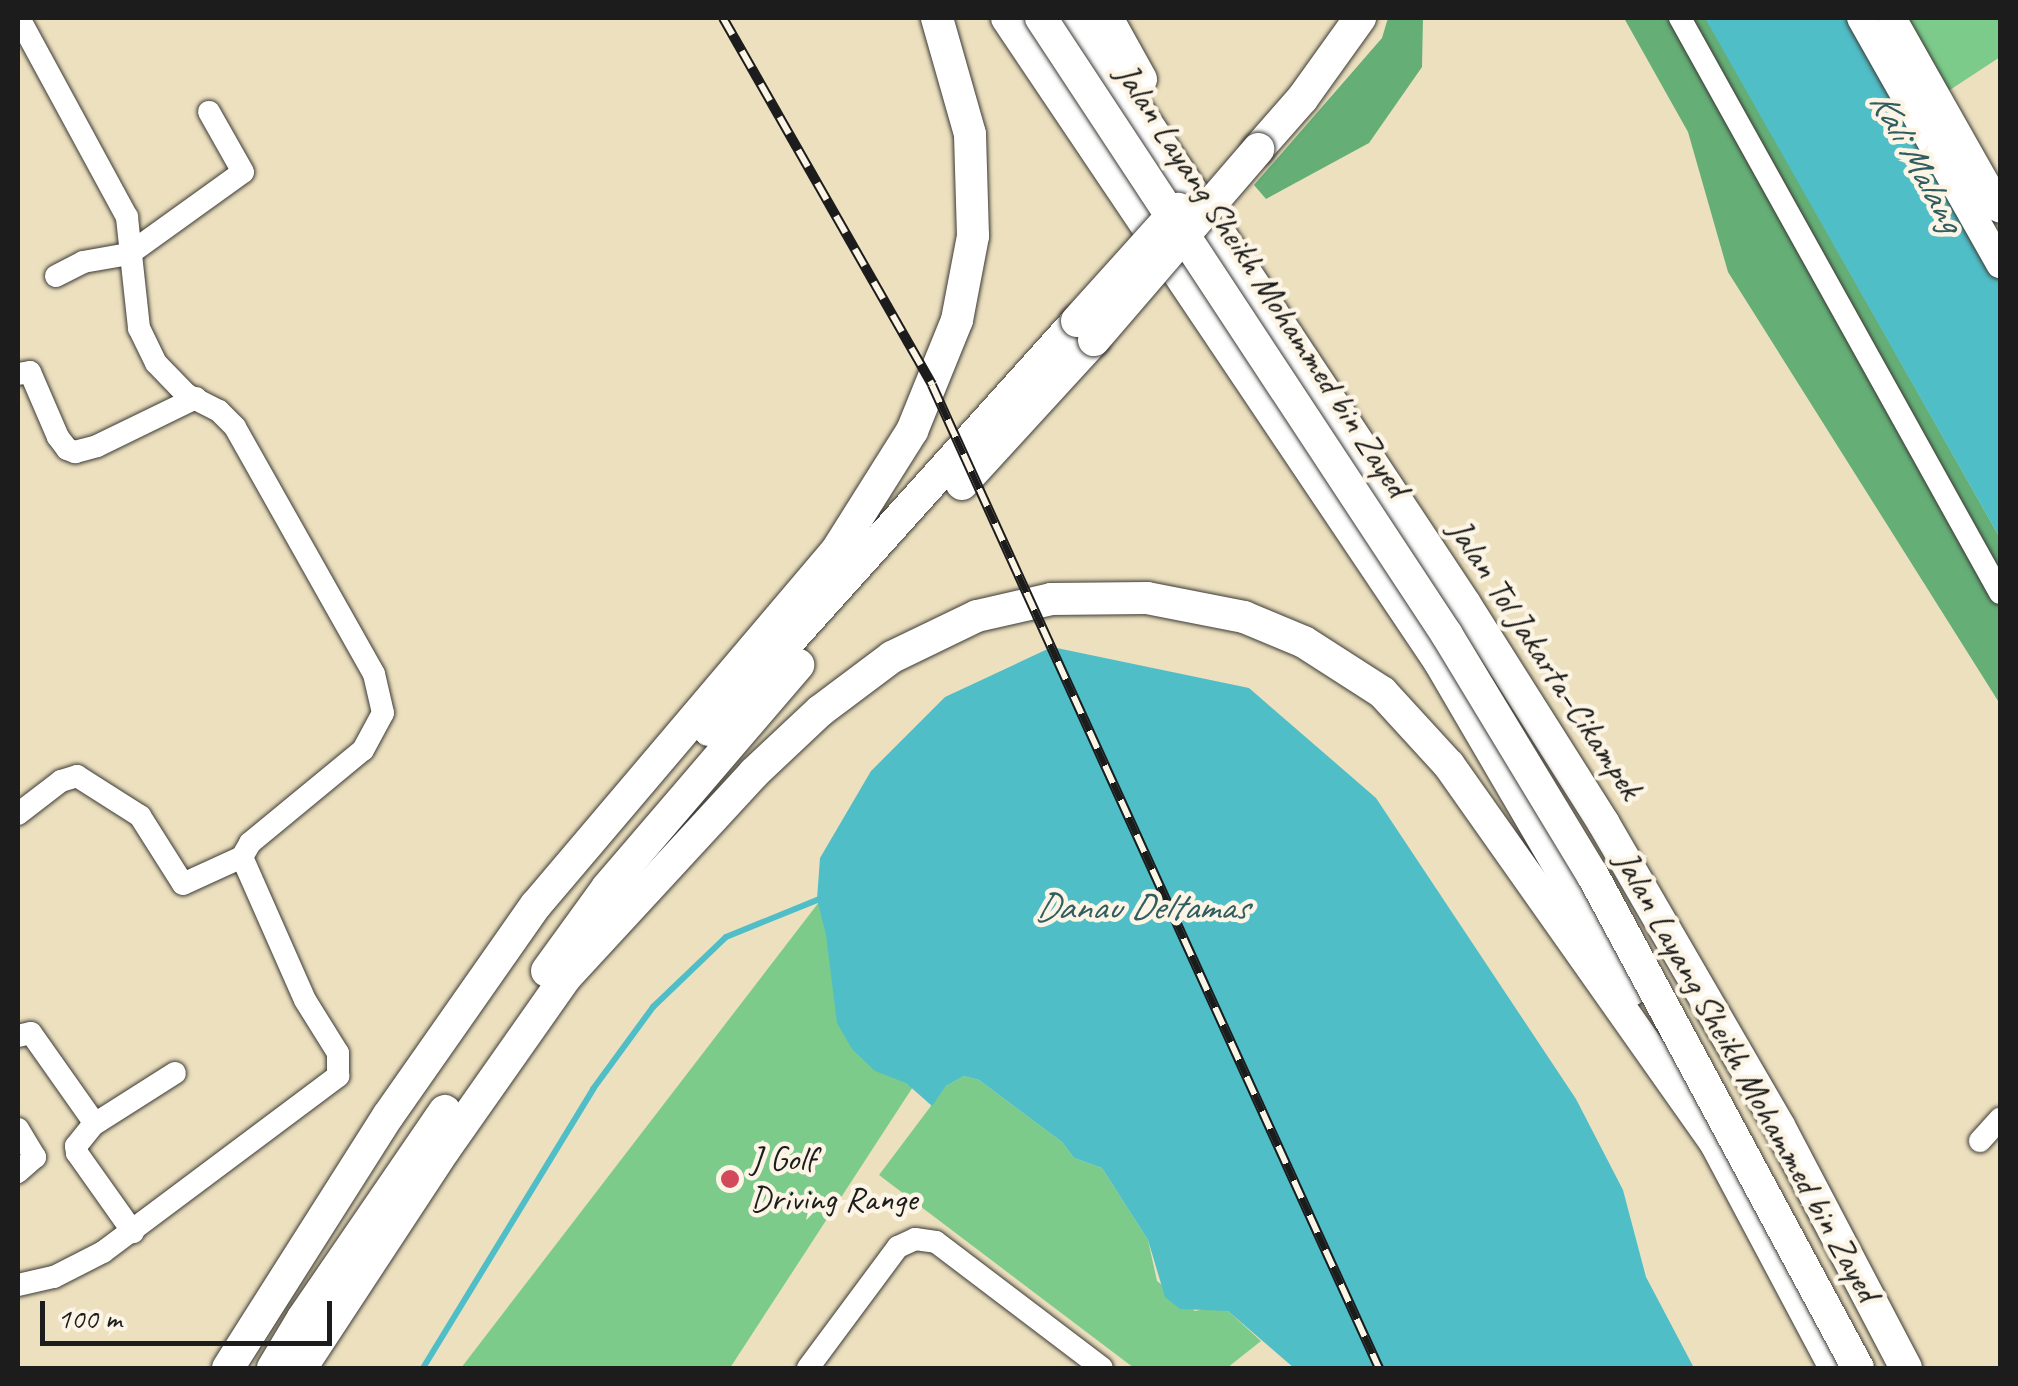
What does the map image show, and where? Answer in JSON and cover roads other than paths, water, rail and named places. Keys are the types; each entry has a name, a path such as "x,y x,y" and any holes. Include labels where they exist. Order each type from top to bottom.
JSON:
{"highway":[{"path":"246,1368 398,1132 672,755 837,550 898,458 946,354 969,273 974,171 962,96 937,18"},
{"path":"1008,18 1439,661 1716,1144 1834,1368"},
{"name":"Jalan Layang Sheikh Mohammed bin Zayed","path":"1042,18 1447,635 1592,874 1858,1368"},
{"name":"Jalan Layang Sheikh Mohammed bin Zayed","path":"1062,18 1594,846 1876,1368"},
{"name":"Jalan Tol Jakarta–Cikampek","path":"1077,18 1466,604 1604,824 1750,1076 1906,1368"},
{"path":"1107,18 1149,94 1334,372 1443,546 1466,604"},
{"path":"274,1368 419,1148 607,888 1250,143 1336,18"},
{"path":"1250,143 1302,99 1360,18"},
{"path":"228,1368 388,1116 536,905 672,755 1086,330"},
{"path":"301,1368 445,1149 566,977 754,773 820,711 892,657 977,616 1051,599 1147,598 1244,617 1304,642 1382,692 1428,738 1461,781 1716,1144"}],"main road":[{"path":"1861,18 1991,202"},
{"path":"1892,18 1991,202 2000,264"}],"street":[{"path":"18,814 61,781 77,776 140,816 183,884 242,857 250,843 363,750 383,713 374,674 236,427 165,375 139,328 127,217 19,18"},
{"path":"1680,18 2000,593"},
{"path":"56,276 82,262 129,254 243,172 209,112"},
{"path":"18,374 30,372 58,437 67,450 76,452 98,446 196,398"},
{"path":"18,1286 80,1266 133,1232 333,1081 341,1069 338,1053 284,958 242,857"},
{"path":"18,1036 31,1033 93,1126"},
{"path":"133,1232 77,1153 76,1146 93,1126 175,1073"},
{"path":"1980,1141 2000,1119"},
{"path":"18,1129 35,1157 18,1172"},
{"path":"808,1368 898,1247 915,1240 936,1242 1102,1368"}],"water":[{"name":"Kali Malang","path":"1705,18 1861,18 2000,281 2000,538"},
{"name":"Danau Deltamas","path":"1052,647 1249,688 1376,798 1576,1099 1623,1190 1646,1277 1694,1368 1294,1368 1228,1311 1180,1309 1165,1297 1148,1240 1102,1168 1074,1158 1062,1142 979,1080 964,1076 946,1086 932,1106 906,1083 875,1071 852,1049 837,1023 826,935 817,899 820,858 871,771 945,697"}],"waterway":[{"path":"423,1368 593,1089 653,1007 726,937 822,898"}],"railway":[{"path":"723,18 932,385 1379,1368"}],"place":[{"name":"J Golf Driving Range","path":"730,1179"}]}
